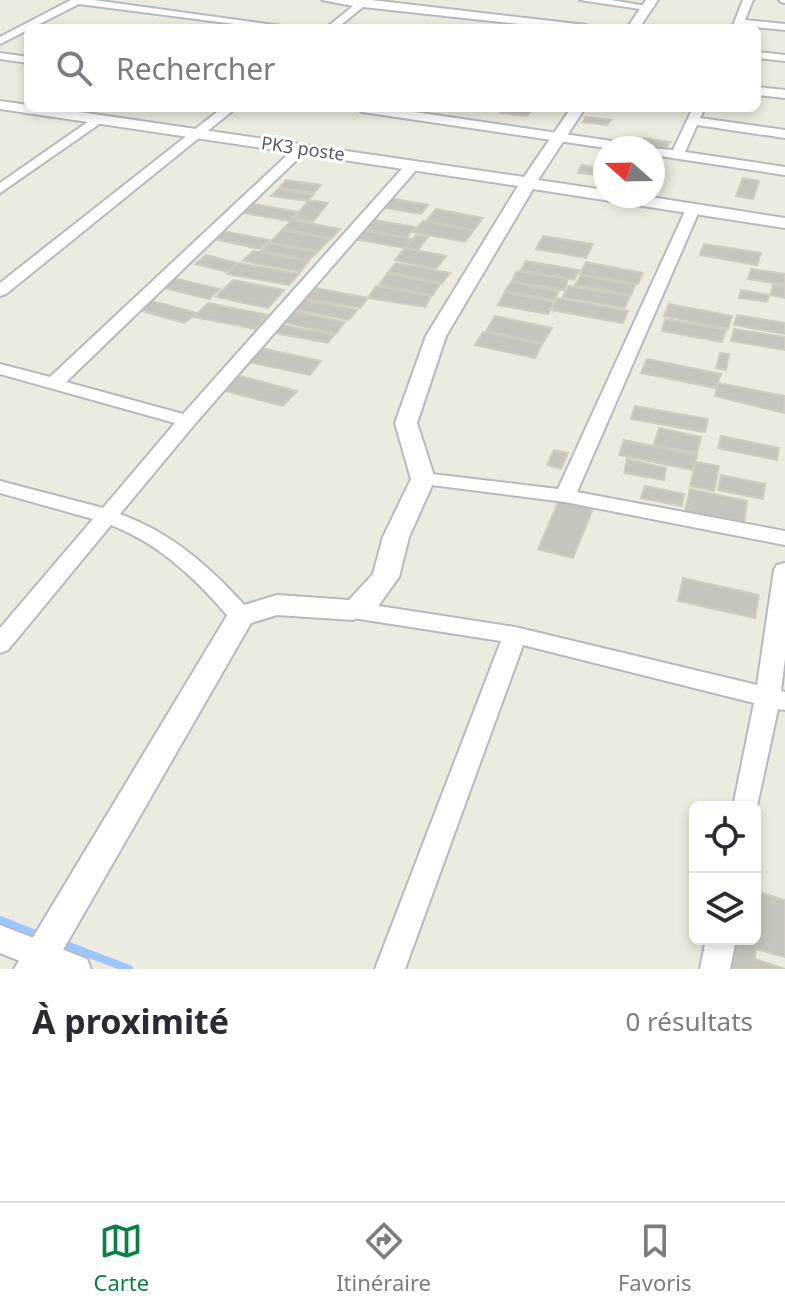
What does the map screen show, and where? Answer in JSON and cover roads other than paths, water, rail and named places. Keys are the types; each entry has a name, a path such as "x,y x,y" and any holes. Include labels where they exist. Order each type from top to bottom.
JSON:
{"street":[{"path":"327,0 552,24"},
{"path":"585,0 650,3"},
{"path":"738,24 748,0"},
{"path":"35,24 78,1 259,24"},
{"path":"336,24 364,2"},
{"path":"636,24 650,3"},
{"path":"761,26 785,27"},
{"path":"0,41 24,30"},
{"path":"761,55 785,58"},
{"path":"0,56 24,59"},
{"path":"761,91 785,94"},
{"name":"PK3 poste","path":"2,108 24,111"},
{"name":"PK3 poste","path":"34,112 303,148 593,193"},
{"path":"0,291 225,112"},
{"path":"389,112 593,142"},
{"path":"353,610 376,592 386,577 396,537 423,479 421,463 408,436 406,423 409,406 436,336 528,183 575,112"},
{"path":"677,155 697,112"},
{"path":"0,189 99,120"},
{"path":"692,121 785,134"},
{"path":"53,384 303,148"},
{"path":"665,153 785,171"},
{"path":"0,644 187,421 413,165"},
{"path":"665,205 785,223"},
{"path":"565,496 693,209"},
{"path":"0,369 187,421"},
{"path":"423,479 565,496 785,538"},
{"path":"0,487 108,517 145,532 178,554 217,587 241,616"},
{"path":"748,801 776,698 785,570"},
{"path":"36,962 205,682 241,616 277,605 353,610 515,635 776,698"},
{"path":"390,969 515,635"},
{"path":"0,939 36,962 76,969"},
{"path":"715,969 720,945"}],"waterway":[{"path":"0,920 43,937"},
{"path":"61,943 129,969"}]}
